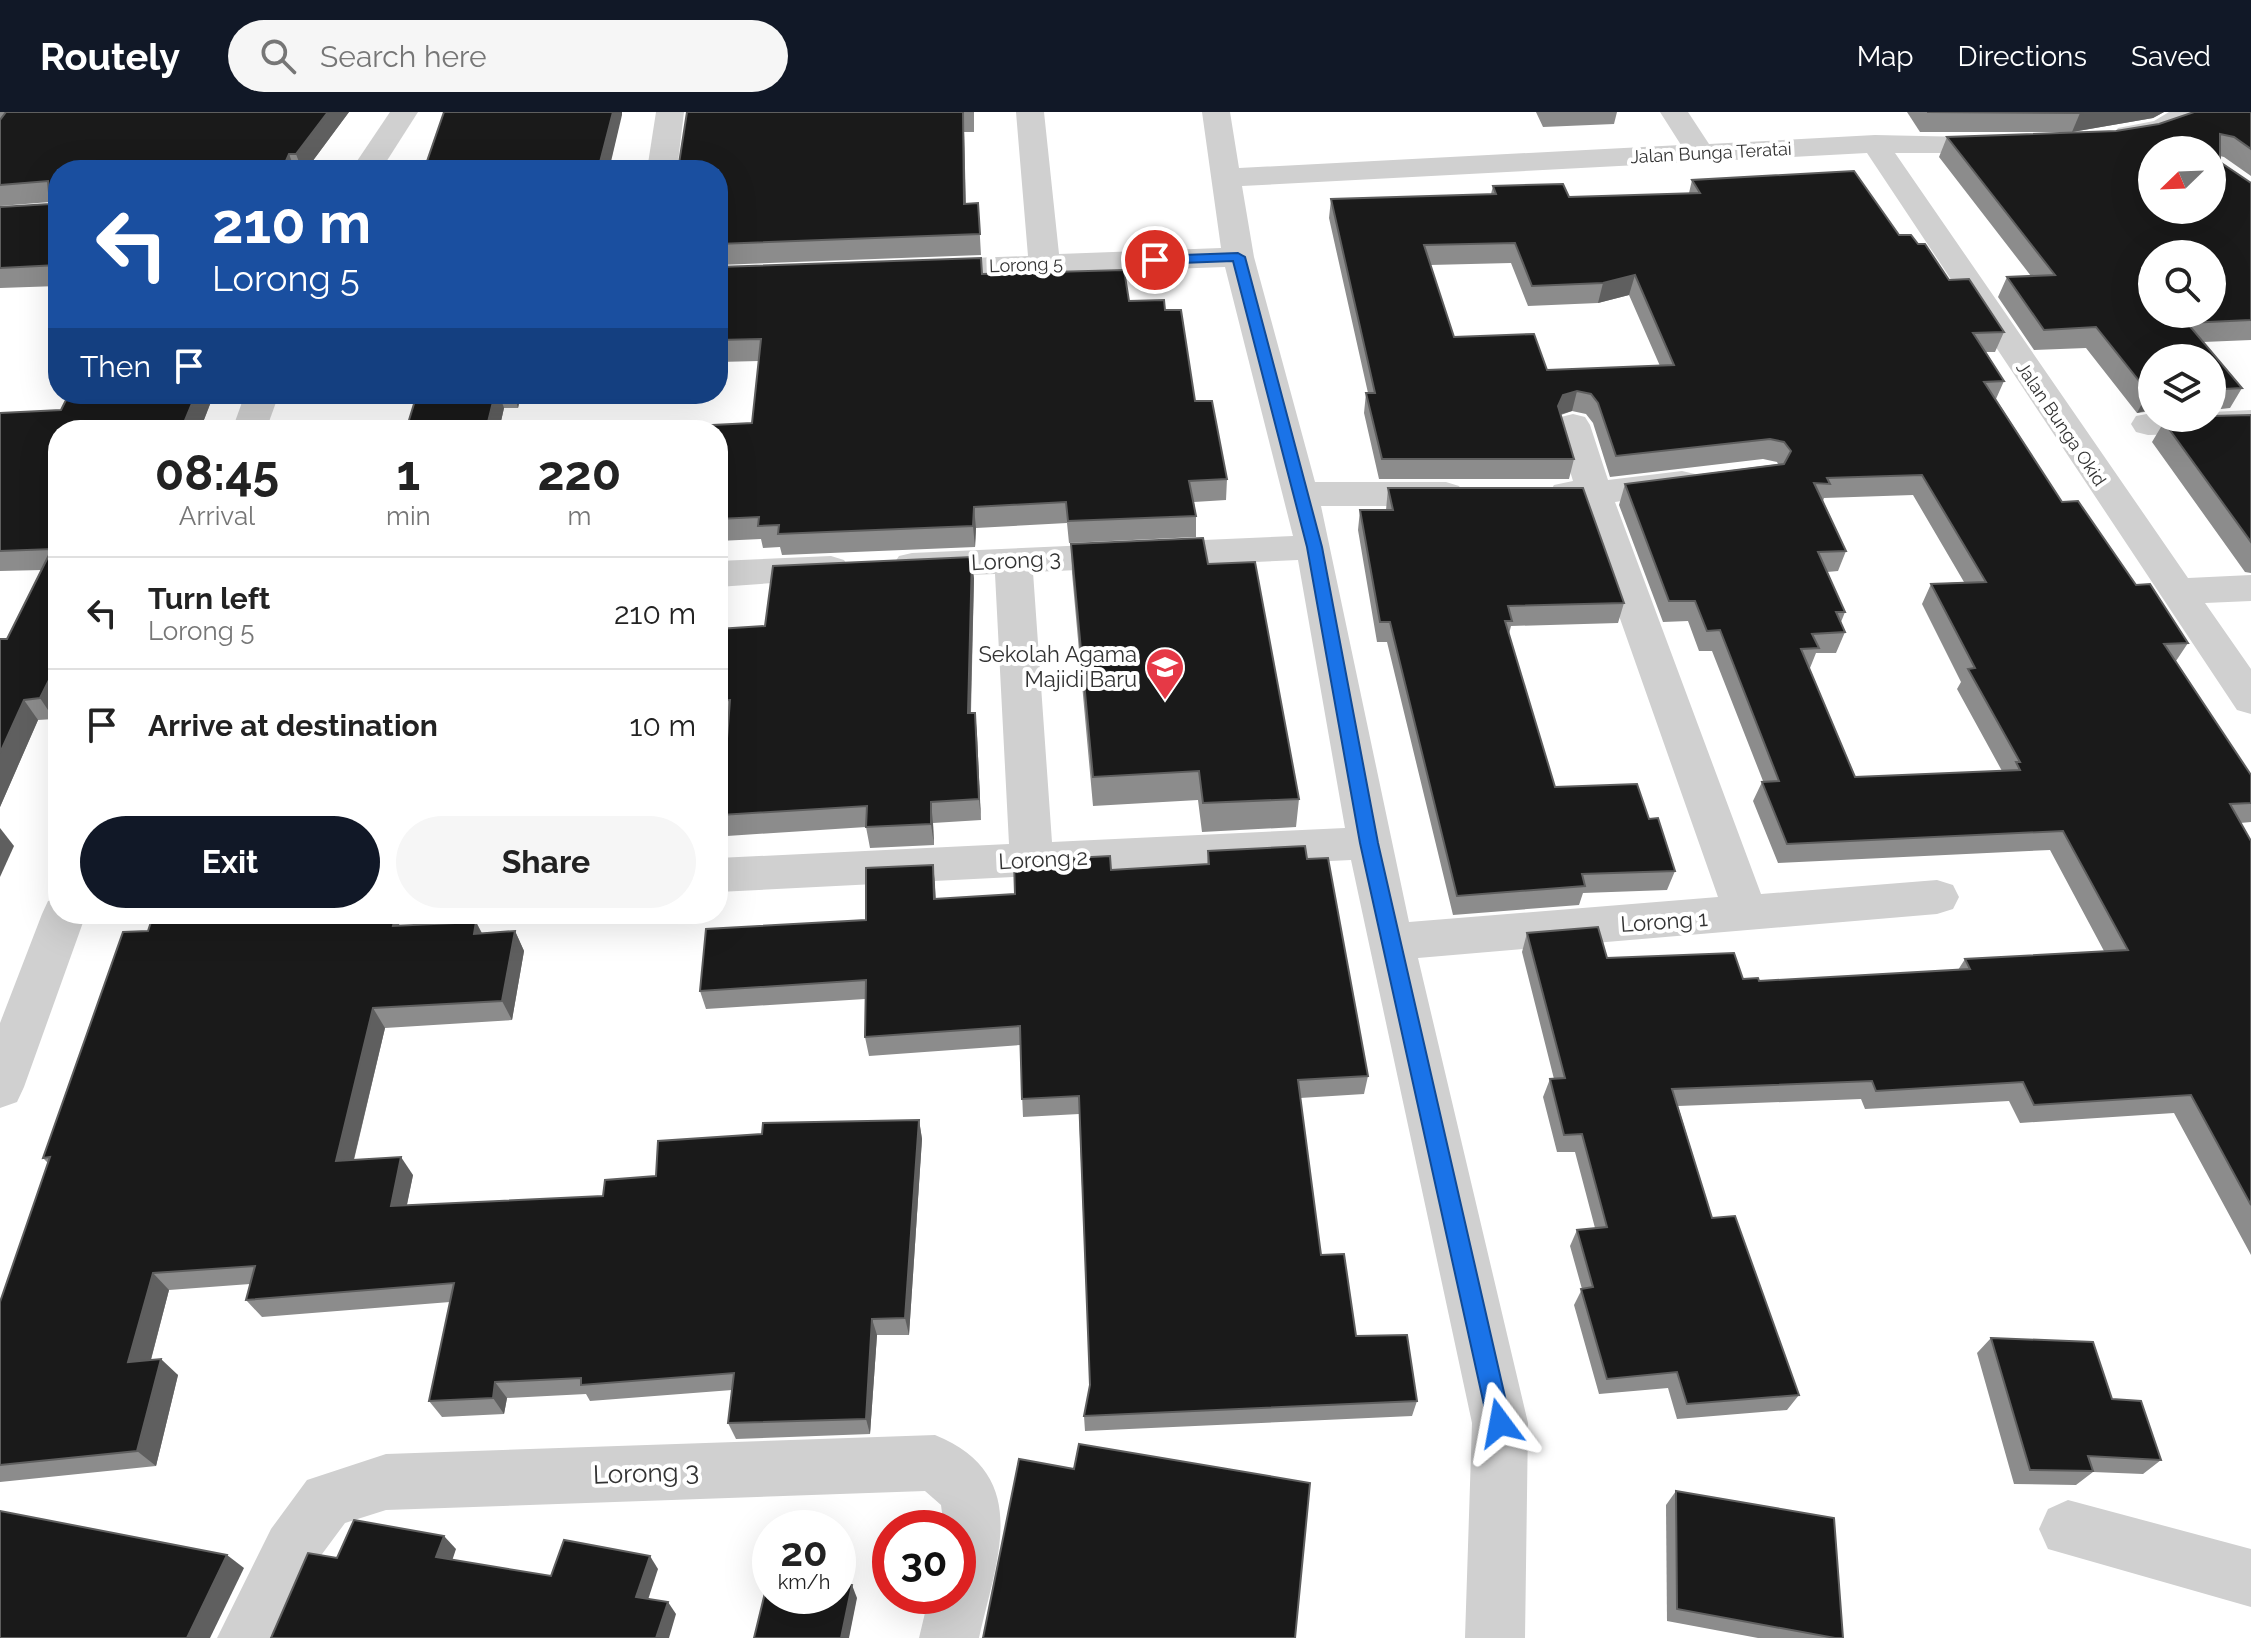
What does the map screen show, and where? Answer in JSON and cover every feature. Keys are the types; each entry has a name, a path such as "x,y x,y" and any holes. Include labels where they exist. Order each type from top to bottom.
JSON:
{"street":[{"path":"373,160 404,112"},
{"path":"663,160 670,112"},
{"path":"1030,112 1044,264"},
{"path":"1216,112 1238,257 1314,547 1369,843 1500,1423 1495,1638"},
{"path":"1674,112 1701,154"},
{"path":"2102,139 2171,136 2190,112"},
{"name":"Jalan Bunga Teratai","path":"1227,178 1875,144 2027,144"},
{"name":"Jalan Bunga Okid","path":"1875,144 2174,591 2251,700"},
{"name":"Lorong 5","path":"889,271 1238,257"},
{"path":"2226,422 2251,421"},
{"path":"1573,425 1594,493 1747,915"},
{"path":"1532,493 1594,493 1717,478"},
{"path":"1300,494 1486,493"},
{"name":"Lorong 3","path":"728,574 1314,547"},
{"path":"1013,560 1032,860"},
{"path":"2174,591 2251,588"},
{"name":"Lorong 2","path":"728,875 1369,843"},
{"name":"Lorong 1","path":"1391,942 1937,897"},
{"path":"0,1087 60,924"},
{"name":"Lorong 3","path":"247,1638 291,1549 327,1500 386,1482 935,1463 968,1491 973,1534 949,1638"},
{"path":"2068,1529 2251,1578"}],"building":[{"path":"6,112 328,112 296,154 289,154 286,160 48,160 48,181 0,185 0,120"},
{"path":"444,112 613,112 601,160 427,160"},
{"path":"687,112 963,112 964,204 978,203 980,234 728,244 728,160 680,160"},
{"path":"1927,112 2084,112 2080,113"},
{"path":"2194,112 2251,112 2251,149 2234,137 2220,134 2138,136 2138,224 2226,224 2226,166 2251,183 2251,320 2226,321 2226,240 2138,240 2138,328 2191,328 2205,344 2138,344 2138,380 2096,327 2044,330 2007,277 2055,275 1947,137 2116,131 2159,124"},
{"path":"1854,171 1899,235 1911,235 1918,244 1925,244 1949,280 1969,279 2004,332 1973,333 2004,381 1984,382 2062,502 2078,501 2136,585 2150,584 2188,643 2164,644 2251,775 2251,803 2230,804 2251,841 2251,1205 2191,1095 2034,1105 2023,1082 1876,1091 1872,1081 1672,1089 1712,1218 1735,1216 1799,1395 1687,1404 1677,1372 1607,1379 1581,1289 1593,1287 1577,1230 1607,1227 1582,1134 1564,1135 1550,1079 1565,1078 1527,933 1598,927 1607,958 1734,953 1743,979 1758,978 1759,981 1970,969 1965,959 2128,950 2063,831 1787,844 1762,782 1779,781 1720,630 1707,631 1695,601 1669,601 1625,484 1784,464 1791,451 1784,442 1770,439 1616,456 1598,403 1591,394 1577,391 1563,395 1558,406 1574,459 1382,459 1366,393 1375,393 1331,199 1496,194 1493,186 1563,184 1569,197 1700,193 1692,180","holes":["1515,243 1532,286 1603,283 1635,275 1674,365 1547,370 1534,334 1454,337 1424,245","1922,475 1986,582 1931,584 1975,668 1968,669 2020,762 2016,762 2020,770 1855,777 1801,649 1819,648 1812,634 1845,632 1836,612 1845,612 1818,552 1846,551 1814,483 1830,484 1827,478"]},
{"path":"48,204 48,266 0,268 0,207"},
{"path":"981,258 982,274 1124,270 1129,301 1164,300 1165,310 1181,310 1195,401 1212,401 1227,479 1189,481 1196,516 1068,521 1066,502 974,507 973,526 778,534 779,525 758,526 759,517 728,519 728,424 752,423 761,339 728,340 728,267"},
{"path":"2226,369 2242,388 2226,389"},
{"path":"64,404 192,404 185,420 48,420 48,549 0,551 0,413 61,410"},
{"path":"414,404 492,404 488,420 409,420"},
{"path":"2251,415 2251,542 2171,432 2226,432 2226,416"},
{"path":"1388,488 1583,488 1624,603 1508,606 1512,621 1505,621 1555,787 1637,784 1649,819 1658,818 1675,871 1582,874 1585,886 1457,896 1390,622 1380,622 1360,510 1393,510"},
{"path":"1203,538 1208,564 1255,562 1299,799 1203,803 1199,771 1093,777 1071,544"},
{"path":"48,557 48,682 40,698 24,700 0,753 0,639 7,639"},
{"path":"972,557 968,713 975,713 979,799 931,802 931,824 866,827 867,806 728,815 728,628 765,626 773,566"},
{"path":"1305,846 1307,859 1328,858 1368,1076 1298,1080 1321,1255 1344,1254 1356,1336 1407,1335 1417,1401 1084,1416 1090,1385 1079,1096 1022,1099 1020,1026 865,1037 866,980 700,991 706,929 866,920 866,868 933,865 934,899 1015,894 1014,861 1110,856 1111,870 1209,864 1208,851"},
{"path":"150,924 476,924 474,934 515,931 502,1001 373,1008 336,1161 401,1157 391,1206 603,1196 605,1180 656,1176 658,1141 762,1134 763,1123 919,1120 905,1318 872,1319 866,1419 728,1423 734,1373 581,1385 581,1378 495,1382 493,1398 429,1401 454,1283 246,1300 255,1266 153,1273 128,1362 161,1359 137,1451 0,1465 0,1302 50,1157 43,1158 123,932 148,931"},
{"path":"1991,1338 2093,1342 2112,1399 2141,1401 2161,1460 2088,1456 2093,1471 2030,1470"},
{"path":"1079,1444 1310,1483 1295,1638 983,1638 1019,1459 1074,1469"},
{"path":"1676,1491 1834,1518 1843,1638 1677,1609"},
{"path":"0,1511 227,1555 187,1638 0,1638"},
{"path":"354,1520 444,1536 436,1557 551,1576 564,1540 650,1556 636,1597 668,1602 656,1638 271,1638 308,1553 337,1558"},
{"path":"760,1614 846,1614 841,1638 754,1638"}],"place":[{"name":"Sekolah Agama Majidi Baru","path":"1165,701"}],"route":[{"path":"1155,260 1238,257 1314,547 1369,843 1500,1423"}]}
